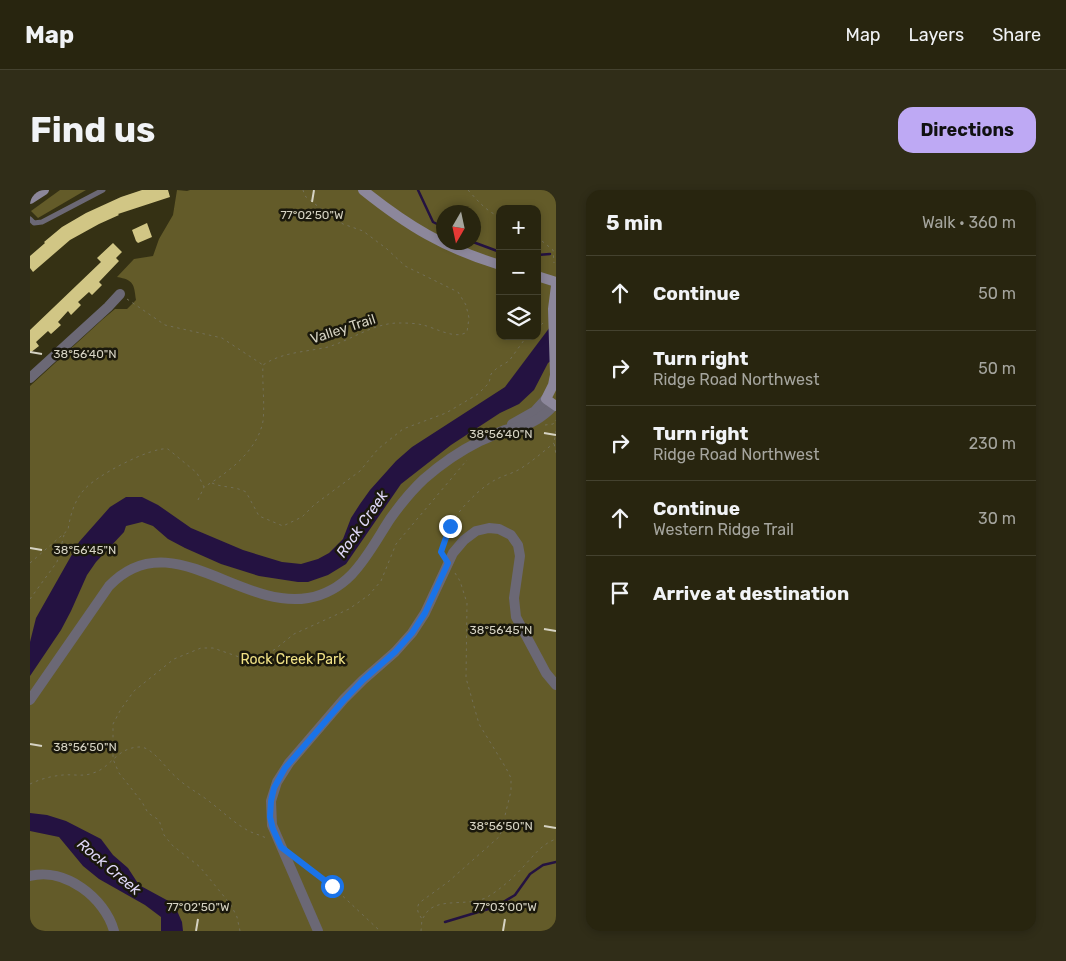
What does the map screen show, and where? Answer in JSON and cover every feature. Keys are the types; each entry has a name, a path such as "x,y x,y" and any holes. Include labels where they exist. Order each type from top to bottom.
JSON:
{"main road":[{"path":"30,199 44,190"},
{"path":"363,190 407,223 434,240 467,255 496,264"},
{"path":"541,278 556,284 553,310 554,406"}],"street":[{"path":"30,378 120,294"},
{"path":"30,700 109,586 130,568 151,563 169,563 196,570 278,598 303,598 324,593 340,585 353,575 365,560 399,506 429,475 462,450 505,430 540,407 554,406"},
{"path":"318,931 273,829 270,817 272,796 281,774 344,700 363,680 395,652 412,633 425,613 448,563 464,540 476,531 491,528 502,530 512,535 518,545 520,554 514,595 517,620 546,672 556,685"},
{"path":"30,876 43,874 56,876 82,888 101,906 108,916 114,931"}],"lane":[{"path":"30,219 34,222 42,222 103,190"}],"path":[{"name":"Valley Trail","path":"263,365 274,358 329,346 395,323 422,325 452,334 464,334 469,327 466,305 458,292 405,266 387,249 363,231 343,224 320,208 305,196 303,190"},
{"path":"468,190 486,209 496,215"},
{"path":"541,240 553,250 554,263"},
{"path":"120,294 165,324 222,338 263,365 262,421 258,436 237,463 204,487 198,500"},
{"path":"211,482 219,486 246,492 259,516 283,526 308,512 314,505 360,471 378,449 403,429 446,413 478,394 489,383 492,374 497,368 509,361 524,340"},
{"path":"554,406 556,422"},
{"path":"556,430 554,443 556,454"},
{"path":"422,918 417,907 419,903 448,882 500,836 511,791 511,778 479,724 466,678 467,604 460,581 441,552 443,542 450,526 463,508 480,490 496,480 513,474 554,443"},
{"path":"30,563 68,530 71,512 83,490 108,473 145,453 168,448 196,473 204,487"},
{"path":"240,931 237,917 231,905 200,866 172,844 164,835 159,820 148,813 142,802 118,773 113,759 112,724 134,691 170,662 201,648 213,648 245,659 274,650 294,634 350,609 369,595 381,581 396,544 471,455"},
{"path":"30,599 57,562 64,534"},
{"path":"30,784 38,780 64,775 80,776 96,773 121,751 144,747 153,753 165,768 179,780 210,802 228,818 248,831 263,836 281,847"},
{"path":"421,931 422,918 430,909 440,905 470,903 488,897 504,885 540,848 556,839"},
{"path":"294,856 332,886 380,931"}],"green space":[{"path":"60,190 86,190 38,218 31,211"},
{"name":"Rock Creek Park","path":"177,190 556,190 556,931 30,931 30,386 115,309 127,309 136,300 135,290 130,281 117,277 134,259 153,256 159,239 173,215"}],"water":[{"name":"Rock Creek","path":"556,319 556,357 548,363 534,390 519,404 500,413 451,445 401,484 346,564 328,575 308,582 259,576 221,564 185,548 168,539 153,526 142,522 126,526 124,532 96,562 87,575 61,630 30,676 30,642 36,618 79,542 110,507 126,497 142,497 158,505 191,528 243,550 282,562 301,564 318,559 329,553 343,539 351,518 360,504 396,461 412,447 505,387"},
{"name":"Rock Creek","path":"30,813 47,815 66,821 101,839 113,855 128,868 139,885 174,904 182,922 183,931 161,931 161,917 145,905 99,879 83,866 59,837 30,831"}],"building":[{"path":"142,190 168,190 170,197 118,214 70,240 33,272 30,268 30,256 62,227 86,213 121,197"},
{"path":"147,223 152,237 138,243 132,230"},
{"path":"113,243 122,252 116,258 119,261 99,282 102,285 92,295 89,292 78,302 81,305 71,315 68,311 58,322 61,325 51,334 48,331 36,342 39,346 30,353 30,330 101,262 97,258"}],"waterway":[{"path":"418,190 433,222 436,224"},
{"path":"481,245 496,251"},
{"path":"541,255 550,254"},
{"path":"445,922 495,907 515,895 530,874 543,865 556,862"}],"route":[{"path":"332,886 281,847 270,817 274,788 285,768 298,752 355,688 395,652 417,626 448,563 441,552 450,526"}]}
